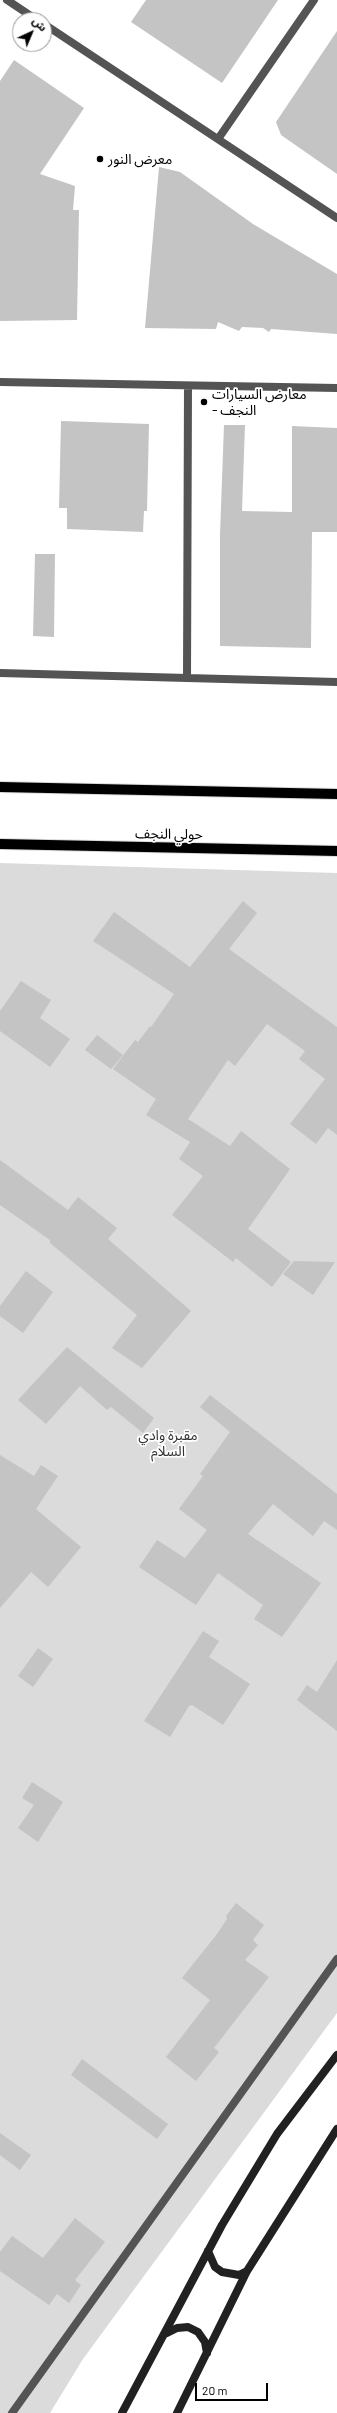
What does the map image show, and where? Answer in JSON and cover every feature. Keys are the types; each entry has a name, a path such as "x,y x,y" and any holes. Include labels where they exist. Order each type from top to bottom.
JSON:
{"main road":[{"path":"0,787 337,794"},
{"name":"حولي النجف","path":"0,844 337,851"},
{"path":"122,2413 167,2333 222,2225 277,2134 337,2055"},
{"path":"177,2413 248,2271 337,2130"},
{"path":"208,2251 215,2267 222,2272 239,2275 248,2271"},
{"path":"167,2333 177,2328 188,2327 198,2332 206,2342 207,2353"}],"street":[{"path":"7,0 25,12"},
{"path":"218,139 314,0"},
{"path":"52,29 337,218"},
{"path":"0,382 337,388"},
{"path":"187,678 188,386"},
{"path":"0,673 337,682"},
{"path":"12,2413 337,1959"}],"green space":[{"name":"مقبرة وادي السلام","path":"0,863 337,873 337,2013 83,2359 50,2413 0,2413"}],"building":[{"path":"146,0 278,0 222,83 131,22"},
{"path":"337,31 337,174 281,135 276,122"},
{"path":"14,60 84,108 40,174 75,186 73,210 79,210 77,320 0,321 0,81"},
{"path":"159,167 180,172 253,224 337,274 337,334 271,329 269,332 263,328 242,327 239,331 218,322 216,329 145,328"},
{"path":"61,421 149,424 147,511 144,511 143,532 67,529 67,508 59,508"},
{"path":"224,425 245,425 242,511 292,512 292,426 337,428 337,532 312,532 311,648 220,646 220,534"},
{"path":"35,554 55,554 54,637 33,636"},
{"path":"243,901 257,913 229,949 337,1027 337,1135 328,1128 316,1144 290,1124 325,1079 299,1059 305,1051 267,1024 235,1066 228,1060 188,1119 230,1146 241,1131 290,1169 248,1229 291,1262 272,1287 236,1258 233,1262 172,1215 203,1176 179,1159 190,1142 146,1115 156,1099 113,1069 135,1040 138,1042 150,1026 151,1027 174,994 93,941 114,912 190,967"},
{"path":"21,981 51,1000 40,1018 70,1039 50,1067 0,1031 0,1011"},
{"path":"97,1035 123,1055 111,1069 85,1050"},
{"path":"0,1160 68,1210 78,1197 117,1228 108,1239 191,1311 142,1368 112,1348 137,1315 50,1243 50,1240 0,1205"},
{"path":"294,1261 335,1262 313,1295 283,1274"},
{"path":"26,1271 53,1292 23,1333 0,1316 0,1306"},
{"path":"67,1347 154,1418 143,1433 111,1407 107,1410 80,1386 46,1424 18,1400"},
{"path":"210,1395 337,1494 337,1530 324,1521 313,1536 273,1504 248,1534 321,1583 282,1637 254,1619 263,1605 218,1573 196,1605 139,1567 157,1540 185,1558 207,1530 179,1509 203,1476 200,1474 230,1432 200,1407"},
{"path":"0,1455 34,1476 41,1465 58,1476 36,1509 81,1547 48,1587 31,1572 0,1608"},
{"path":"203,1631 219,1641 209,1657 250,1684 223,1725 192,1705 189,1706 170,1737 144,1721"},
{"path":"38,1648 53,1659 33,1687 18,1676"},
{"path":"337,1660 337,1731 297,1700 307,1685 317,1692"},
{"path":"32,1782 63,1802 38,1842 18,1828 34,1805 22,1798"},
{"path":"236,1903 264,1925 253,1940 258,1945 245,1960 269,1977 214,2048 219,2052 196,2081 166,2057 210,2000 182,1978 217,1934 227,1919 226,1916"},
{"path":"82,2059 168,2124 157,2139 71,2075"},
{"path":"0,2133 31,2155 20,2170 0,2155"},
{"path":"75,2218 105,2242 75,2280 81,2285 69,2303 57,2294 49,2305 0,2271 0,2252 12,2236 43,2258"}],"place":[{"name":"معرض النور","path":"100,159"},
{"name":"معارض السيارات - النجف","path":"204,402"}]}
